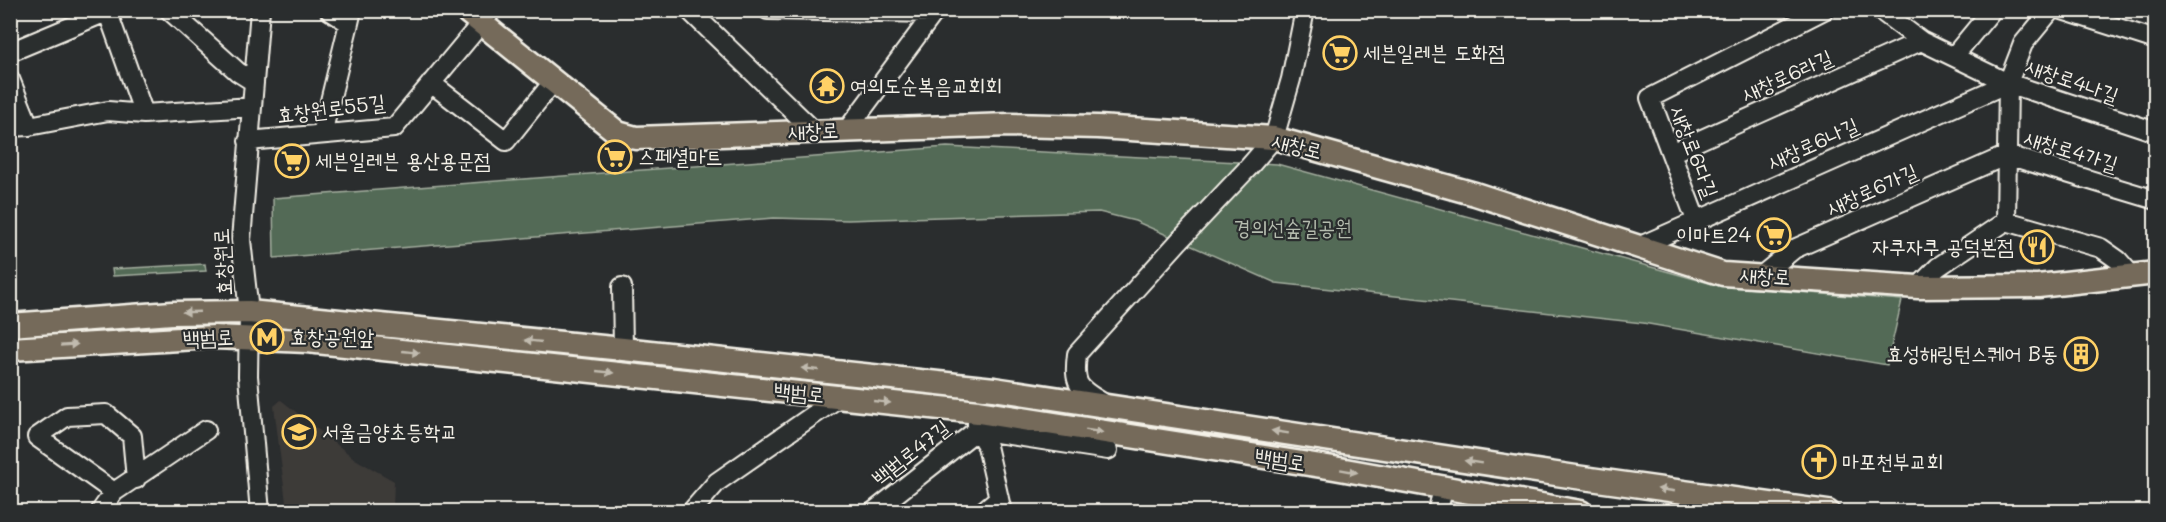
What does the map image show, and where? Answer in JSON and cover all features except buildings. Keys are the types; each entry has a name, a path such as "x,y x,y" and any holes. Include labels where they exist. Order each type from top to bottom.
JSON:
{"main road":[{"name":"새창로","path":"479,15 553,82 618,133 636,138 1010,125 1098,127 1274,138 1475,194 1723,274 1918,287 2038,286 2156,273"},
{"name":"백범로","path":"10,325 182,313 249,312 370,336 838,398 977,421 1444,487 1578,511"},
{"path":"113,318 124,324 125,336 115,342"},
{"name":"백범로","path":"10,349 248,336 370,336 623,350 994,388 1576,477 1828,512"},
{"path":"977,421 983,394 994,388"},
{"path":"1576,477 1560,485 1558,497 1578,511"}],"street":[{"path":"169,10 238,72 254,82"},
{"name":"효창원로","path":"260,10 241,240 249,312 248,376 260,512"},
{"path":"322,134 350,17 329,10"},
{"path":"689,10 814,131"},
{"path":"768,10 935,12"},
{"path":"1074,377 1079,348 1274,138 1291,79 1305,10"},
{"path":"1880,10 1921,41 2008,83"},
{"path":"1954,56 1992,10"},
{"path":"2006,221 2008,83 2023,44 2051,10"},
{"path":"2062,10 2156,40"},
{"path":"10,52 110,12 144,114"},
{"path":"846,130 935,12"},
{"name":"새창로6다길","path":"1696,220 1650,98 1816,13"},
{"name":"효창원로55길","path":"248,141 394,128 431,83 479,15"},
{"name":"새창로6라길","path":"1671,153 1921,41"},
{"path":"10,79 20,126 108,111 144,114 252,107"},
{"path":"431,83 506,141 553,82"},
{"name":"새창로4나길","path":"2008,83 2156,132"},
{"name":"새창로6나길","path":"1638,247 2008,83"},
{"name":"새창로4가길","path":"2007,155 2156,200"},
{"name":"새창로6가길","path":"1761,276 1794,249 2007,155"},
{"path":"1918,287 1938,267 2006,221 2101,248 2118,260 2132,276"},
{"path":"622,287 623,350"},
{"name":"백범로","path":"1032,394 1054,389 1074,377 1082,389 1107,406"},
{"path":"691,512 717,482 838,398"},
{"path":"114,492 37,437 67,416 106,414 132,436 136,479"},
{"path":"977,421 1108,450"},
{"path":"977,421 987,446 1001,505 982,512"},
{"name":"백범로47길","path":"873,512 977,421"},
{"path":"100,512 114,492 206,430"},
{"path":"1437,512 1444,487"}],"shaded area":[{"name":"서울금양초등학교","path":"281,400 355,459 394,481 393,509 416,511 287,511 274,406"},
{"path":"437,507 456,511 416,511"}],"green space":[{"name":"경의선숲길공원","path":"947,147 1277,164 1720,286 1902,300 1887,365 1643,323 1276,283 1135,221 1099,212 848,220 774,218 274,258 273,198"},
{"path":"205,264 206,271 113,276 112,269"}],"place":[{"name":"세븐일레븐 도화점","path":"1340,53"},
{"name":"여의도순복음교회회","path":"827,86"},
{"name":"스페셜마트","path":"615,157"},
{"name":"세븐일레븐 용산용문점","path":"292,161"},
{"name":"이마트24","path":"1774,235"},
{"name":"자쿠자쿠 공덕본점","path":"2037,247"},
{"name":"효창공원앞","path":"267,337"},
{"name":"효성해링턴스퀘어 B동","path":"2081,354"},
{"name":"서울금양초등학교","path":"299,432"},
{"name":"마포천부교회","path":"1819,462"}]}
